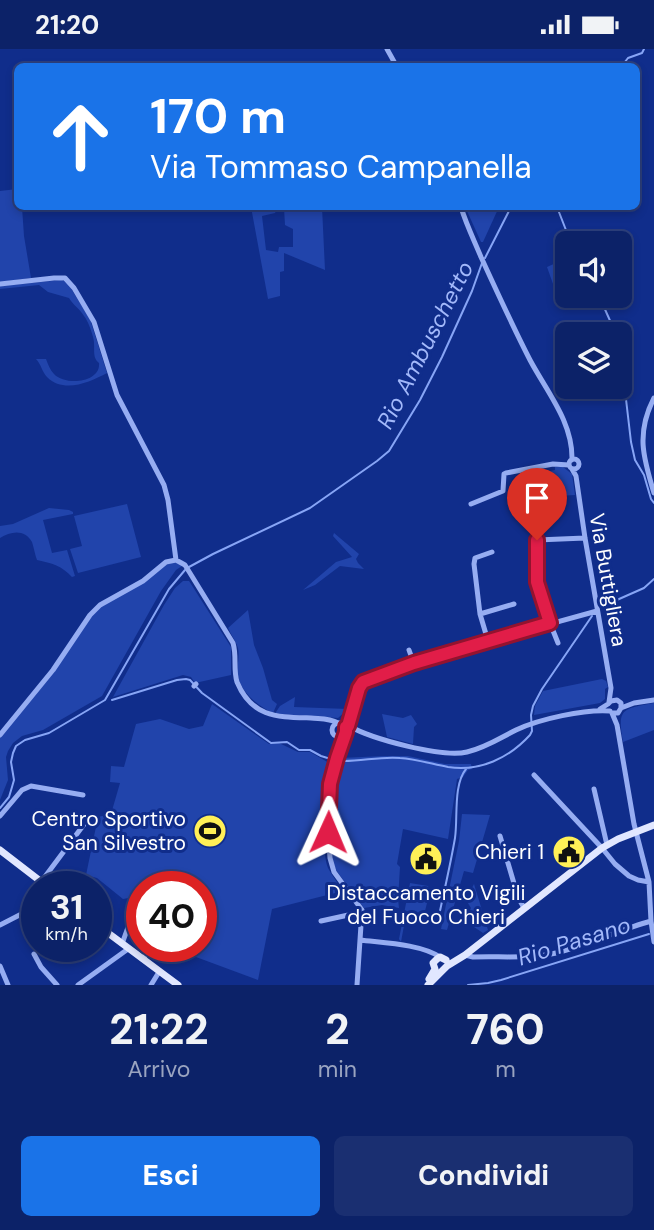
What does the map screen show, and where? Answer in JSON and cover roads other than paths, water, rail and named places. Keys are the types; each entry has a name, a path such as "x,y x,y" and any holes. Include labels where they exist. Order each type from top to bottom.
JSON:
{"main road":[{"path":"441,964 465,955 605,846 654,825"},
{"path":"0,851 26,871"},
{"path":"426,985 441,964 497,929"},
{"path":"112,936 125,946"},
{"path":"146,962 178,985"}],"street":[{"name":"Via Buttigliera","path":"462,210 493,284 532,364 559,410 568,433 636,831 651,881 654,942"},
{"path":"0,284 65,278 74,288 94,322 117,395 164,485 169,500 176,560"},
{"path":"654,398 644,421 642,446 654,493"},
{"path":"471,504 503,491 506,473 573,462"},
{"path":"558,643 537,582 537,540 585,538"},
{"path":"488,641 480,614 474,564 475,558 492,552"},
{"path":"0,735 53,670 89,615 100,605 143,581 166,562 176,560 185,565 233,643 236,677 247,698 260,710 273,716 333,720 344,728"},
{"path":"480,614 514,604"},
{"path":"334,732 340,736 352,715 363,682 414,663 597,611"},
{"path":"409,650 414,663"},
{"path":"334,732 334,726 423,750 456,755 485,746 533,723 654,700"},
{"path":"320,719 330,724 338,740 337,758"},
{"path":"344,728 330,784 330,858 334,872 362,908 357,982"},
{"path":"534,775 605,846"},
{"path":"0,816 22,790 31,786 83,795"},
{"path":"594,789 609,857 629,876 651,881"},
{"path":"53,871 88,820"},
{"path":"500,836 518,897 524,908"},
{"path":"321,921 362,912"},
{"path":"0,925 21,914"},
{"path":"465,955 541,955 579,946 651,921"},
{"path":"360,940 431,952 441,964"},
{"path":"78,985 125,946 126,942"},
{"path":"38,962 57,985"},
{"path":"0,965 8,985"},
{"path":"151,985 159,972"}],"waterway":[{"name":"Rio Ambuschetto","path":"624,63 628,58 642,53 644,49"},
{"name":"Rio Ambuschetto","path":"485,258 509,210"},
{"path":"558,210 566,231"},
{"name":"Rio Ambuschetto","path":"189,567 310,508 389,451 442,357 482,263"},
{"path":"604,308 611,322"},
{"path":"626,399 635,460 644,475 654,503"},
{"name":"Rio Ambuschetto","path":"0,808 9,797 14,780 11,762 16,746 25,740 49,733 105,700 169,589 185,570"},
{"path":"601,607 644,588 654,579"},
{"path":"340,761 400,758 460,768 482,765 503,757 530,735 533,706 592,616"},
{"path":"112,700 177,680 190,680 202,693 271,743 287,742 299,750 310,750 334,760"},
{"path":"437,925 455,838 459,784 466,769"},
{"name":"Rio Pasano","path":"468,985 501,980 649,934"}],"place":[{"name":"Centro Sportivo San Silvestro","path":"210,831"},
{"name":"Chieri 1","path":"569,852"},
{"name":"Distaccamento Vigili del Fuoco Chieri","path":"426,859"}]}
